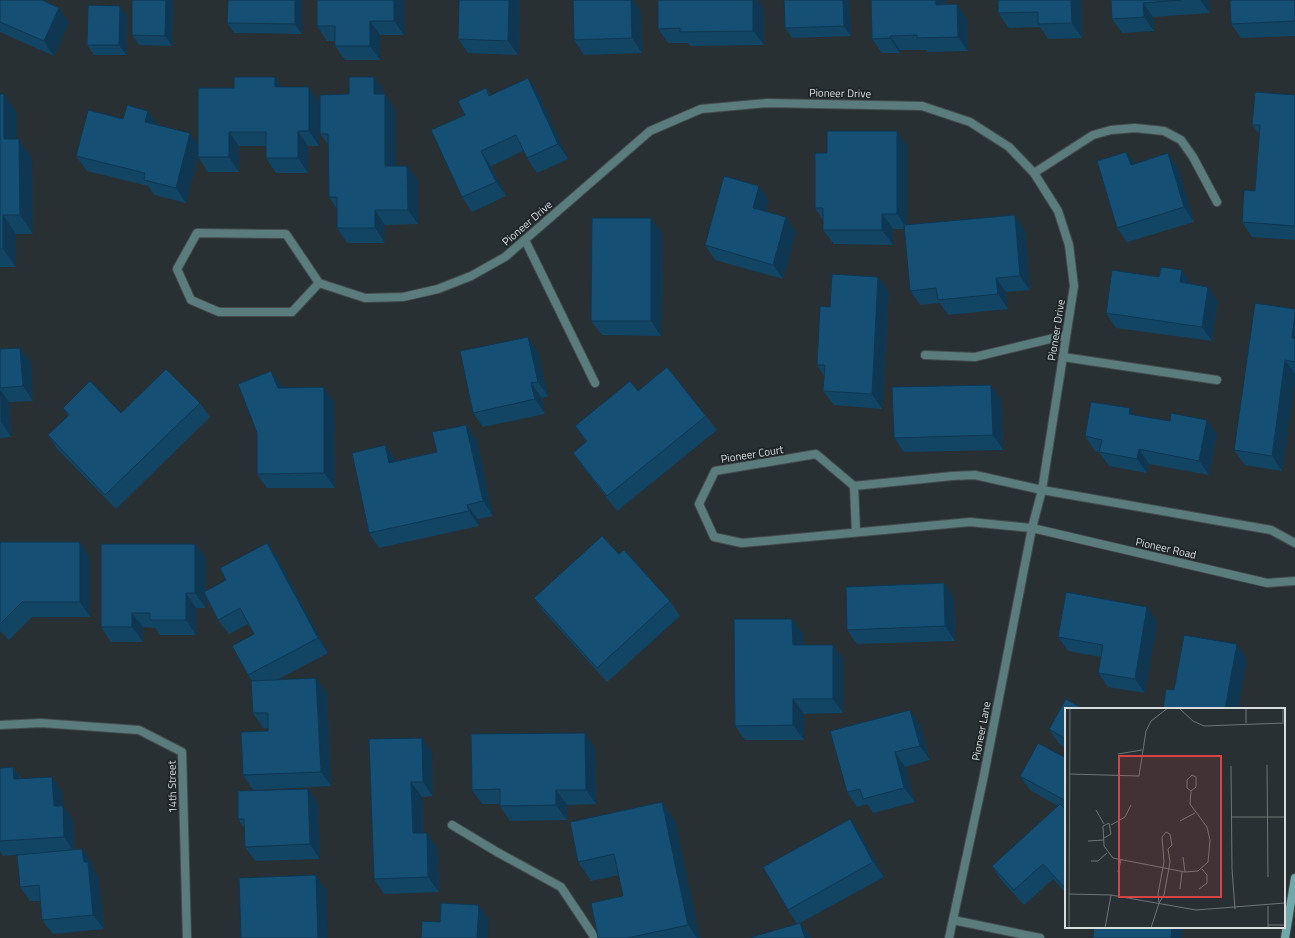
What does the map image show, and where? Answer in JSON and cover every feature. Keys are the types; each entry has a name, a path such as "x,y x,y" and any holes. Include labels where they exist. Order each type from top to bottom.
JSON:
{"main road":[{"path":"1285,938 1295,878"}],"street":[{"name":"Pioneer Drive","path":"319,283 365,298 403,297 438,289 471,276 505,257 650,131 701,109 767,103 922,106 970,122 1009,147 1034,173 1058,211 1069,245 1074,286 1042,490 1032,528"},
{"path":"1034,173 1093,135 1111,130 1135,128 1164,131 1181,140 1193,157 1217,202"},
{"path":"197,233 286,234 319,283 292,312 219,312 191,300 178,269 197,233"},
{"path":"525,240 595,382"},
{"path":"925,356 975,356 1066,335"},
{"path":"1063,357 1217,380"},
{"name":"Pioneer Court","path":"854,486 816,454 715,471 699,504 714,537 742,543 970,522 1032,528"},
{"path":"856,532 854,486 975,475 1042,490 1272,530 1295,543"},
{"name":"Pioneer Road","path":"1032,528 1267,584 1295,581"},
{"name":"Pioneer Lane","path":"949,938 983,780 1032,528"},
{"name":"14th Street","path":"0,725 41,723 138,730 182,752 187,938"},
{"path":"452,825 497,852 561,887 595,938"},
{"path":"953,920 1040,938"}],"building":[{"path":"0,0 42,0 59,8 44,41 0,22"},
{"path":"132,0 166,0 165,36 132,35"},
{"path":"228,0 295,0 295,24 227,23"},
{"path":"317,0 394,0 394,21 370,21 370,46 335,46 335,26 317,26"},
{"path":"459,0 509,0 508,41 458,39"},
{"path":"573,0 631,0 632,38 574,40"},
{"path":"658,0 753,0 753,31 680,32 680,28 658,29"},
{"path":"784,0 843,0 844,26 785,28"},
{"path":"871,0 936,0 936,5 957,4 958,37 917,38 917,35 890,36 890,38 872,39"},
{"path":"998,0 1071,0 1072,23 1038,24 1038,12 998,13"},
{"path":"1111,0 1181,0 1143,3 1144,17 1112,19"},
{"path":"1230,0 1295,0 1295,21 1231,24"},
{"path":"88,5 120,6 119,45 87,45"},
{"path":"234,77 275,77 275,87 309,87 309,131 298,131 298,158 266,158 266,132 229,132 229,157 198,157 198,88 234,88"},
{"path":"349,77 374,77 374,94 385,94 385,166 407,166 408,210 375,210 375,228 337,228 337,197 329,197 328,134 320,134 320,95 349,94"},
{"path":"528,78 558,144 527,158 516,135 481,151 496,182 462,197 431,130 465,115 458,101 486,88 489,96"},
{"path":"1255,92 1295,95 1295,226 1242,222 1244,190 1255,191 1260,125 1252,125"},
{"path":"0,94 4,94 4,139 19,139 20,215 3,215 3,249 0,249"},
{"path":"127,105 148,111 145,122 190,133 176,188 144,180 145,173 76,156 88,110 123,119"},
{"path":"827,131 897,131 897,214 882,214 882,230 823,230 823,208 815,208 815,153 827,153"},
{"path":"1126,152 1131,165 1168,153 1184,207 1117,228 1097,161"},
{"path":"724,176 759,186 753,208 786,217 773,265 705,245"},
{"path":"1015,215 1020,276 996,278 998,294 938,300 936,288 910,291 904,225"},
{"path":"592,218 651,218 651,321 591,321"},
{"path":"1161,267 1182,270 1180,282 1208,287 1202,327 1106,313 1112,270 1159,277"},
{"path":"832,274 878,277 872,394 823,391 825,365 817,365 820,306 830,307"},
{"path":"1255,303 1295,309 1292,338 1295,338 1295,362 1285,360 1272,456 1234,450"},
{"path":"528,337 538,382 531,383 535,399 473,413 460,351"},
{"path":"20,348 23,386 0,388 0,349"},
{"path":"667,367 706,416 607,496 573,453 587,441 575,426 630,381 638,391"},
{"path":"166,369 200,403 105,495 48,435 69,415 63,408 90,381 121,413"},
{"path":"271,371 278,388 324,387 324,473 257,474 257,433 238,384"},
{"path":"991,385 993,435 894,438 892,387"},
{"path":"1091,402 1130,408 1129,414 1170,421 1171,413 1207,420 1199,461 1139,449 1137,459 1099,452 1102,440 1085,436"},
{"path":"466,425 483,501 467,505 469,511 369,533 352,453 385,445 389,463 437,452 432,432"},
{"path":"602,536 619,554 624,550 670,601 597,668 534,598"},
{"path":"0,542 80,542 80,602 22,602 0,624"},
{"path":"267,543 318,638 248,675 232,646 254,634 240,608 218,620 204,592 226,580 220,568"},
{"path":"101,544 195,544 195,593 186,593 186,620 150,620 150,613 132,613 132,627 101,627"},
{"path":"944,583 945,626 847,630 846,587"},
{"path":"1066,592 1147,607 1135,679 1098,673 1103,645 1058,637"},
{"path":"734,619 792,619 793,645 833,645 833,699 793,699 793,725 735,726"},
{"path":"1184,635 1237,644 1225,708 1163,708 1166,689 1174,690"},
{"path":"316,678 321,772 243,775 241,732 268,731 268,713 253,713 251,681"},
{"path":"1066,699 1081,708 1065,708 1065,738 1049,729"},
{"path":"910,710 920,746 895,752 904,788 863,799 860,789 847,792 830,731"},
{"path":"585,733 586,790 556,790 556,805 500,806 500,789 472,790 471,734"},
{"path":"422,738 423,782 411,782 413,833 427,833 428,877 374,879 369,739"},
{"path":"1038,743 1065,757 1065,800 1020,776"},
{"path":"13,767 14,779 52,777 54,806 63,806 64,837 0,841 0,768"},
{"path":"308,789 310,844 245,847 244,819 238,819 238,791"},
{"path":"662,802 688,925 627,938 598,938 591,903 623,896 614,854 578,862 570,822"},
{"path":"1060,804 1065,809 1065,888 1043,864 1014,890 992,866"},
{"path":"850,819 873,862 788,910 763,867"},
{"path":"82,849 84,862 88,862 93,915 42,920 39,885 20,887 17,855"},
{"path":"316,875 318,938 241,938 239,878"},
{"path":"441,903 479,905 477,938 421,938 422,921 440,922"},
{"path":"800,923 805,938 752,938 752,937"},
{"path":"1094,928 1172,928 1171,938 1093,938"}]}
